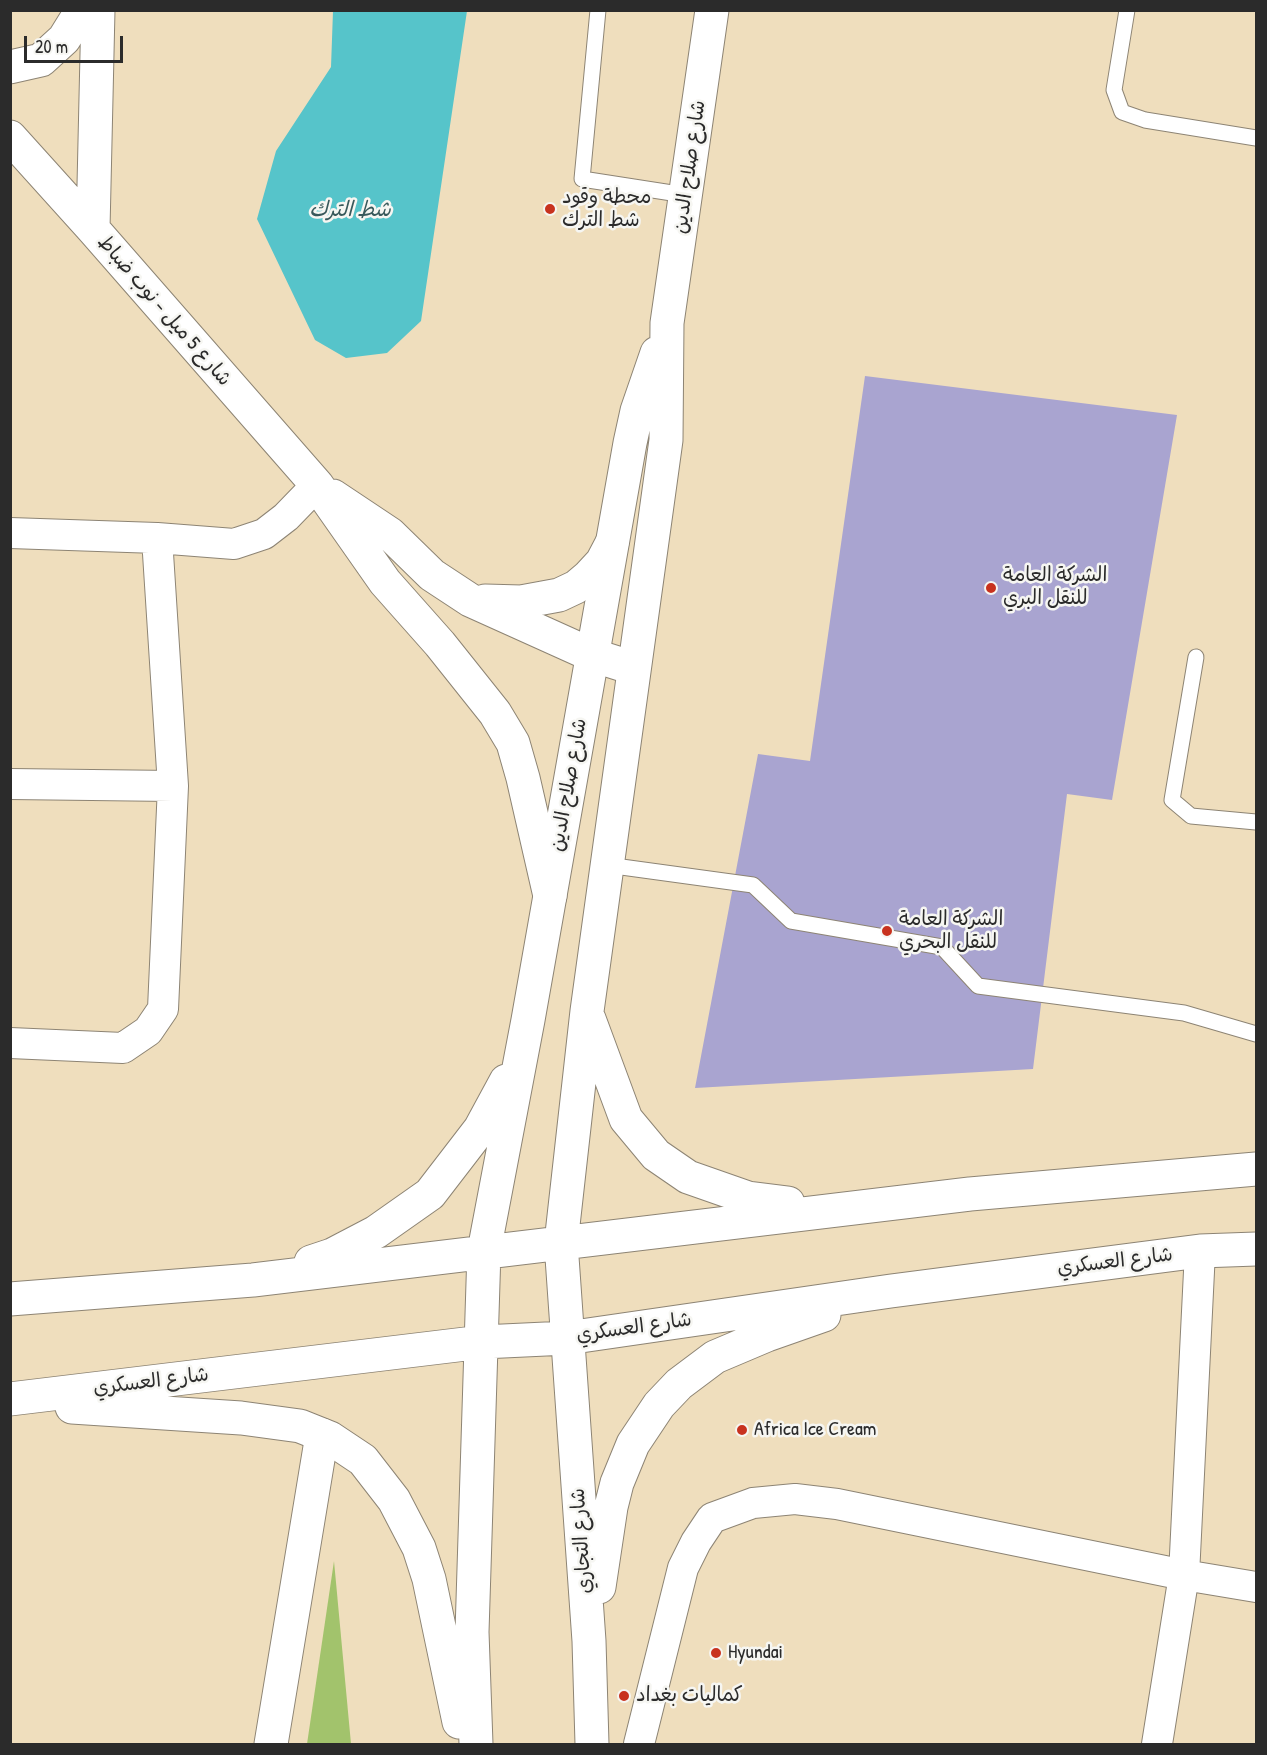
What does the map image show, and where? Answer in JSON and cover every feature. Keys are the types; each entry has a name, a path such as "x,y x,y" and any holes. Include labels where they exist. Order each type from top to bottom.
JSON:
{"main road":[{"path":"10,67 23,66 40,60 64,39 82,10"},
{"path":"93,229 98,10"},
{"name":"شارع صلاح الدين","path":"561,1243 586,1011 666,440 667,323 712,10"},
{"name":"شارع 5 ميل - نوب ضباط","path":"10,137 317,485"},
{"name":"شارع صلاح الدين","path":"482,1342 484,1251 528,1020 612,543 637,411 667,323"},
{"path":"317,485 390,534 432,575 470,600 592,655 633,668"},
{"path":"317,485 384,582 440,644 488,704 513,743 550,896"},
{"path":"470,600 521,602 559,595 576,587 589,576 602,562 612,543"},
{"path":"586,1011 626,1119 657,1155 688,1177 748,1198 808,1205 969,1194 1257,1169"},
{"path":"253,1280 332,1256 376,1232 430,1194 480,1129 504,1086 528,1020"},
{"path":"10,1299 253,1280 969,1194"},
{"name":"شارع التجاري","path":"561,1243 589,1651 592,1744"},
{"name":"شارع العسكري","path":"10,1401 482,1342 567,1338 891,1291 1200,1251 1257,1249"},
{"path":"589,1651 610,1507 633,1444 659,1405 679,1384 715,1357 767,1335 891,1291"},
{"path":"476,1744 472,1632 482,1342"},
{"path":"10,1401 241,1418 300,1426 322,1434 363,1460 394,1500 419,1548 429,1579 464,1744"},
{"path":"271,1744 322,1434"}],"street":[{"path":"10,534 157,538 234,544 264,534 286,517 317,485"},
{"path":"10,1043 123,1048 148,1031 163,1009 173,786 157,538"},
{"path":"10,784 173,786"},
{"path":"1157,1744 1184,1575 1200,1251"},
{"path":"639,1744 683,1568 712,1518 753,1503 795,1499 837,1504 1184,1575 1257,1587"}],"lane":[{"path":"598,10 582,179 686,195"},
{"path":"1127,10 1114,90 1122,112 1144,120 1257,138"},
{"path":"1196,657 1172,800 1191,816 1257,822"},
{"path":"606,865 753,885 790,921 942,947 978,986 1184,1013 1257,1034"}],"green space":[{"path":"334,1561 351,1744 307,1744"}],"water":[{"name":"شط الترك","path":"333,11 467,11 421,321 387,353 346,358 315,340 257,219 276,151 331,67"}],"building":[{"path":"865,376 1177,415 1112,800 1067,794 1033,1069 695,1088 758,754 810,761"}],"place":[{"name":"محطة وقود شط الترك","path":"550,209"},
{"name":"الشركة العامة للنقل البري","path":"991,588"},
{"name":"الشركة العامة للنقل البحري","path":"887,931"},
{"name":"Africa Ice Cream","path":"742,1430"},
{"name":"Hyundai","path":"716,1653"},
{"name":"كماليات بغداد","path":"624,1696"}]}
